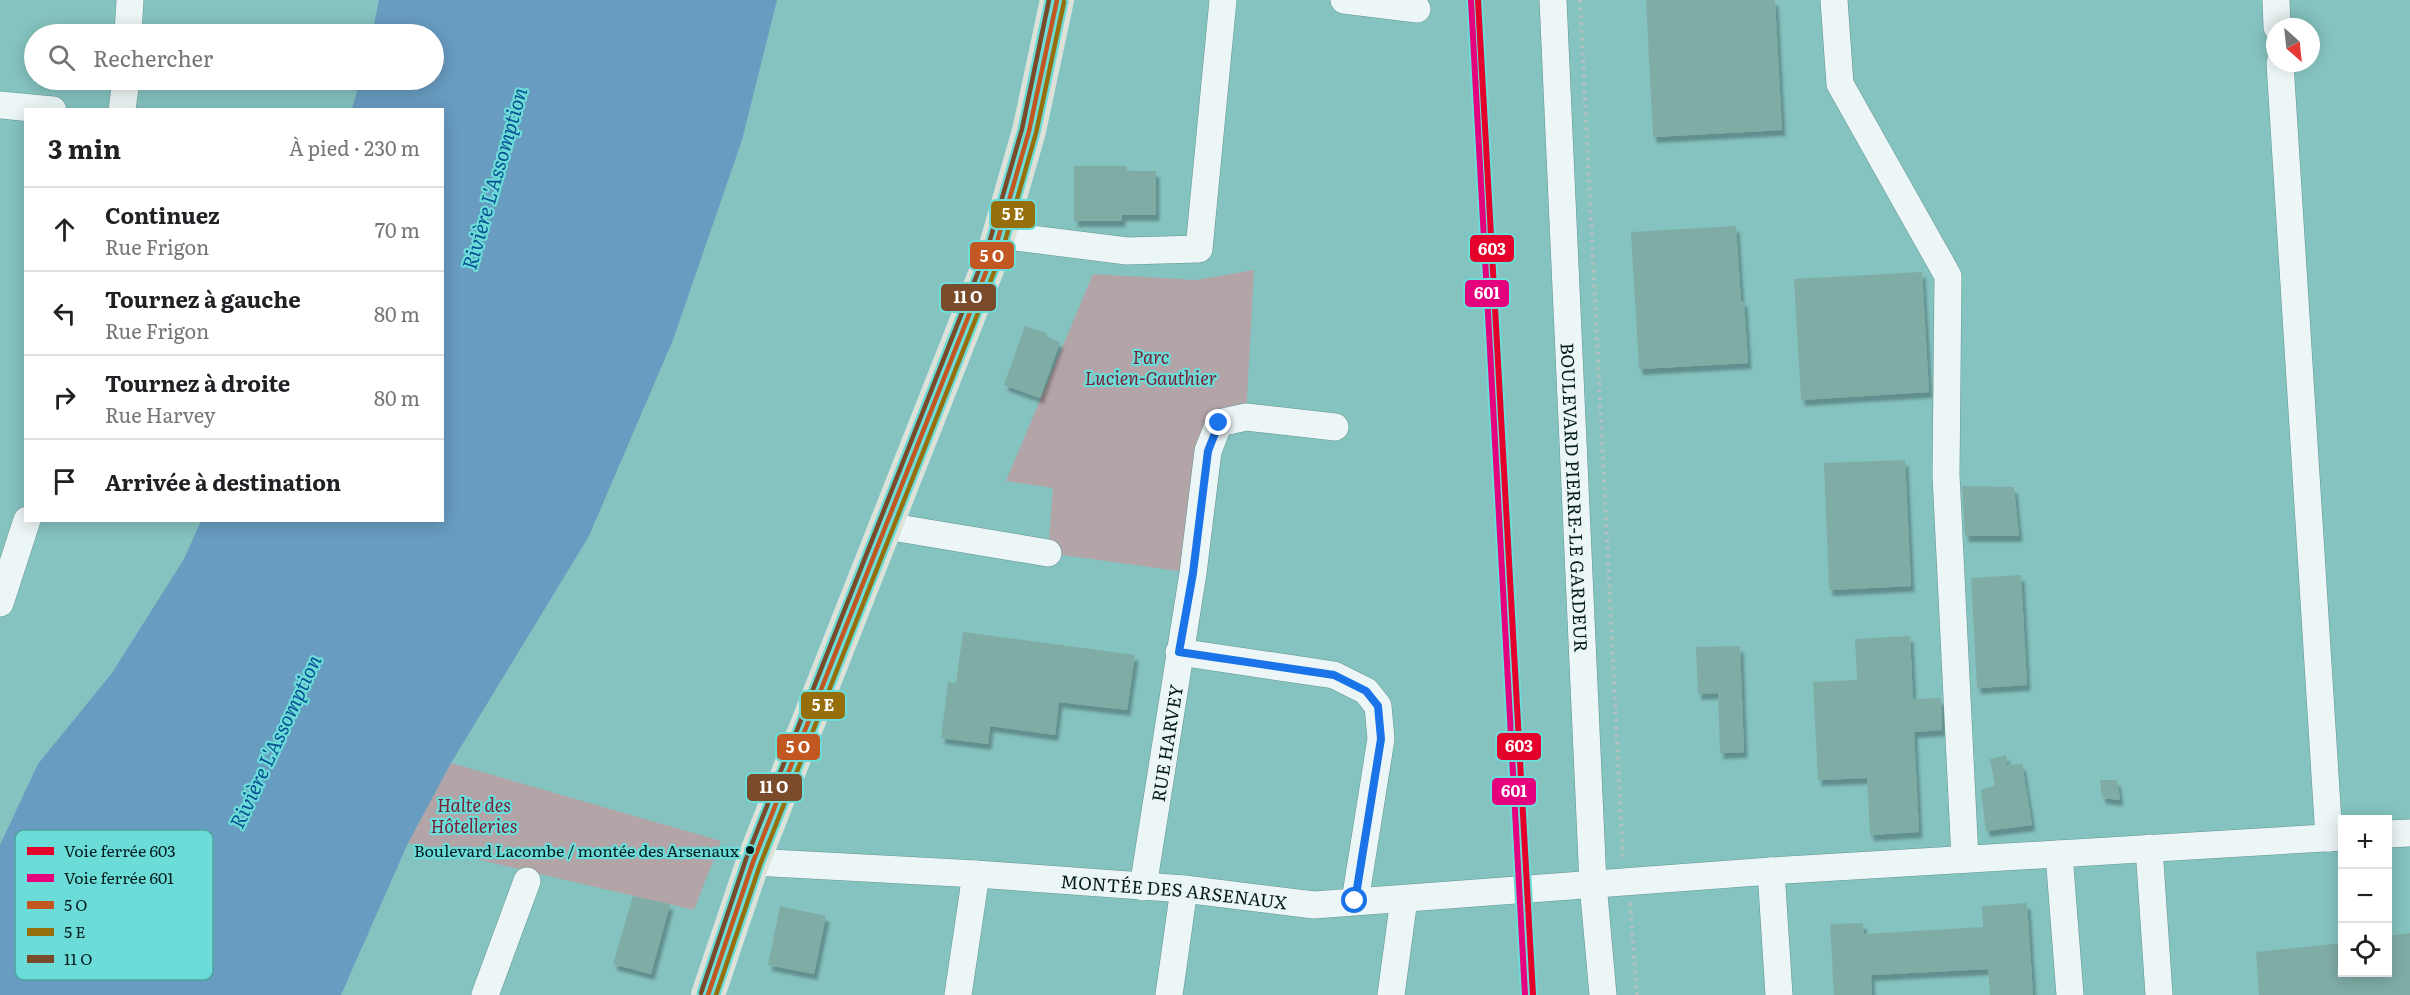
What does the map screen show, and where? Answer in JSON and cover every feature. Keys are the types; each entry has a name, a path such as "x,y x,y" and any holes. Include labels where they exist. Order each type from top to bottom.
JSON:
{"main road":[{"path":"708,995 753,862 979,293 999,235 1029,131 1057,0"}],"street":[{"path":"129,24 130,0"},
{"path":"999,235 1127,251 1198,249 1223,0"},
{"path":"1344,0 1417,9"},
{"name":"BOULEVARD PIERRE-LE GARDEUR","path":"1552,0 1593,884 1603,995"},
{"path":"1834,0 1840,84 1948,276 1946,475 1965,859"},
{"path":"2276,0 2277,18"},
{"path":"2281,72 2336,837"},
{"path":"122,108 125,90"},
{"path":"0,105 32,108"},
{"name":"RUE HARVEY","path":"1143,887 1193,573 1208,451 1219,423 1246,417 1335,427"},
{"path":"0,603 26,522"},
{"path":"886,526 1048,553"},
{"path":"1179,652 1334,675 1366,691 1378,706 1381,739 1355,901"},
{"path":"2392,834 2410,833"},
{"name":"MONTÉE DES ARSENAUX","path":"753,862 976,874 1184,889 1314,904 1771,871 2336,837"},
{"path":"2149,848 2159,995"},
{"path":"2059,854 2070,995"},
{"path":"1771,871 1779,995"},
{"path":"958,995 976,874"},
{"path":"485,995 527,881"},
{"path":"1169,995 1184,889"},
{"path":"1391,995 1404,899"}],"path":[{"path":"1580,0 1624,882 1632,911 1637,995"}],"green space":[{"name":"Parc Lucien-Gauthier","path":"1254,270 1246,417 1219,423 1193,573 1048,553 1053,488 1006,481 1093,274 1196,280"},
{"name":"Halte des Hôtelleries","path":"451,763 721,841 694,910 408,843"}],"water":[{"name":"Rivière L'Assomption","path":"379,0 777,0 742,140 673,340 589,536 451,763 408,843 341,995 0,995 0,845 38,764 112,673 184,559 201,522 444,522 444,108 352,108 357,90 444,90 444,24 374,24"}],"building":[{"path":"1646,0 1775,0 1782,130 1653,137"},
{"path":"1074,166 1127,166 1127,171 1156,171 1156,215 1122,215 1122,221 1074,221"},
{"path":"1736,226 1748,363 1639,369 1631,232"},
{"path":"1922,272 1929,392 1801,400 1794,279"},
{"path":"1025,326 1047,333 1046,337 1060,342 1040,398 1004,385"},
{"path":"1905,460 1911,586 1829,590 1824,463"},
{"path":"1962,486 2014,487 2019,536 1965,536"},
{"path":"2021,575 2027,685 1977,688 1971,578"},
{"path":"963,632 1135,655 1127,710 1059,702 1055,735 990,726 988,744 941,738 948,682 956,683"},
{"path":"1910,636 1913,699 1941,698 1942,730 1914,732 1919,832 1870,835 1867,778 1818,780 1813,682 1857,680 1855,639"},
{"path":"1740,646 1744,752 1720,753 1718,693 1698,694 1696,647"},
{"path":"2006,755 2007,765 2022,764 2032,825 1986,831 1981,790 1995,785 1990,759"},
{"path":"2100,780 2117,780 2120,800 2102,798"},
{"path":"633,896 670,904 651,974 613,964"},
{"path":"2027,903 2033,995 1990,995 1988,969 1871,975 1872,995 1834,995 1830,924 1863,923 1864,934 1983,927 1982,906"},
{"path":"780,906 826,916 814,974 768,965"},
{"path":"2410,933 2410,995 2259,995 2256,952 2338,943 2338,977 2392,977 2392,935"}],"rail line":[{"name":"601","path":"1471,0 1525,995"},
{"name":"603","path":"1478,0 1533,995"}],"transit line":[{"path":"701,993 746,859 988,247 1022,129 1049,0"},
{"path":"708,995 753,862 995,249 1029,131 1057,0"},
{"path":"716,995 760,865 1002,252 1036,133 1064,2"}],"place":[{"name":"Boulevard Lacombe / montée des Arsenaux","path":"750,850"}],"route":[{"path":"1219,423 1208,451 1193,573 1179,652 1334,675 1366,691 1378,706 1381,739 1355,901"}]}
